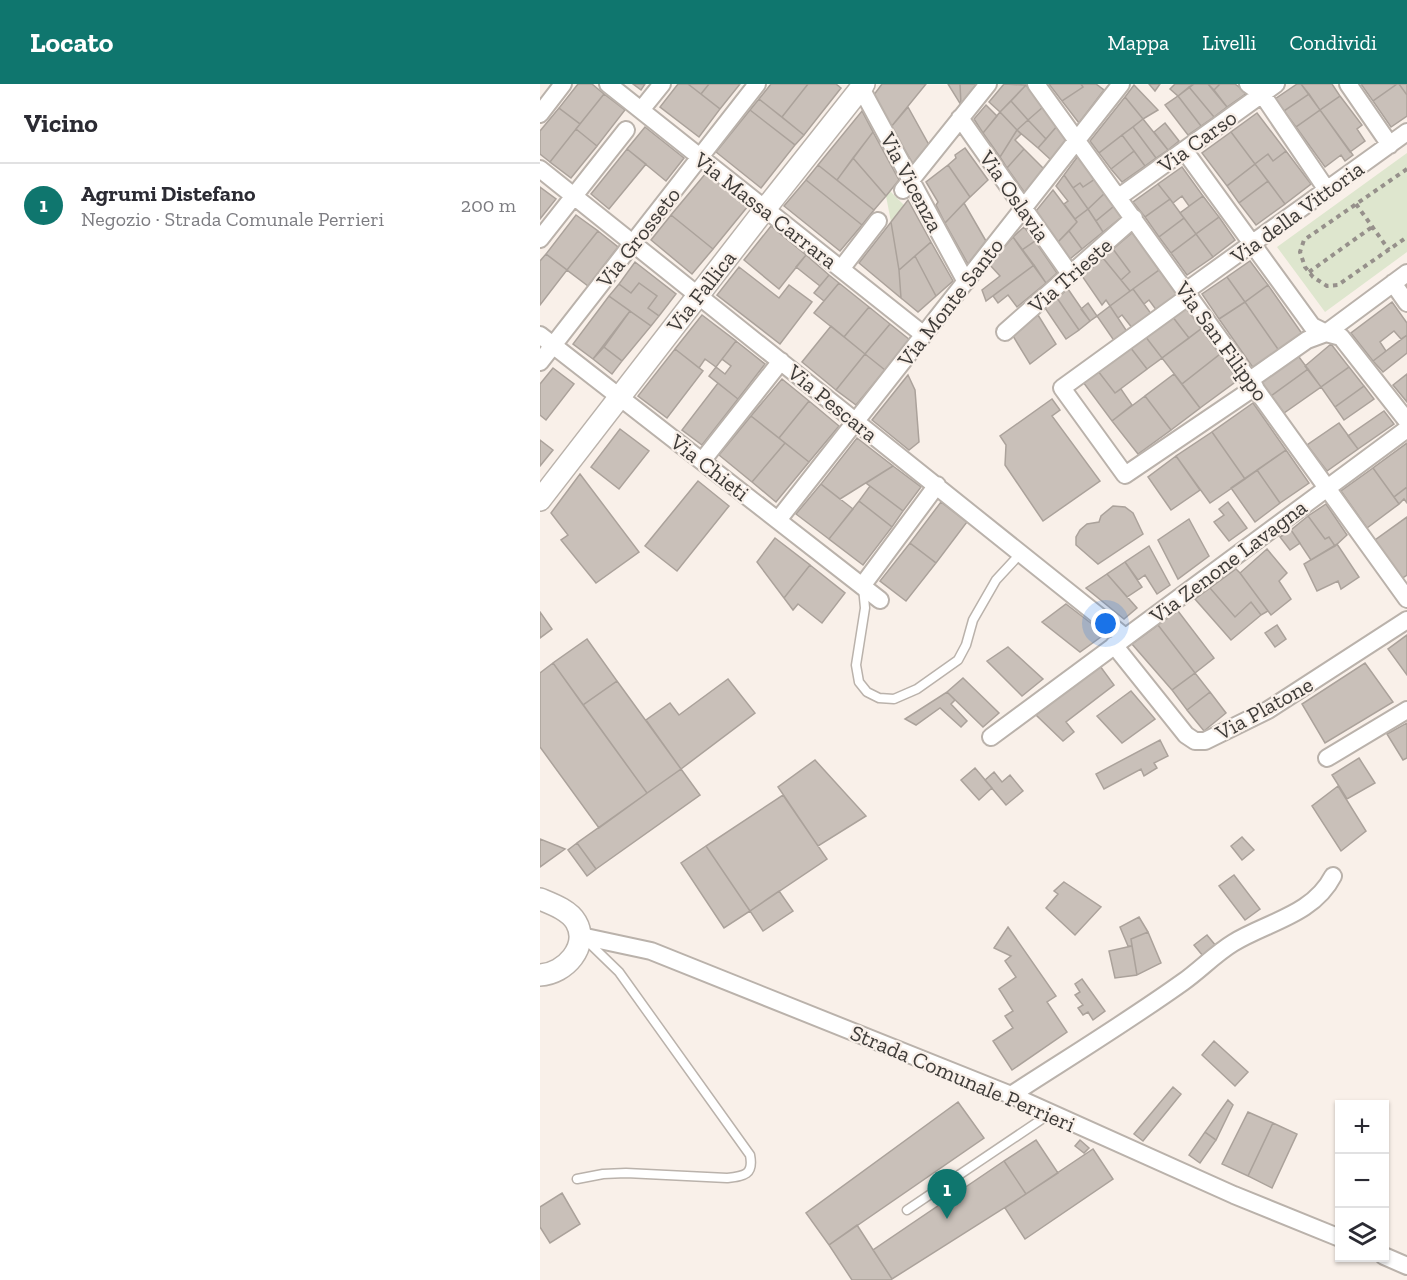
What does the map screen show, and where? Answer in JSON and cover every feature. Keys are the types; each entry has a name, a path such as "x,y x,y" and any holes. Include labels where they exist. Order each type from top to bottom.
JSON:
{"street":[{"path":"540,114 563,84"},
{"name":"Via Massa Carrara","path":"608,84 924,335"},
{"path":"641,110 662,84"},
{"name":"Via Grosseto","path":"540,362 547,340 633,243 757,84"},
{"path":"907,185 988,84"},
{"name":"Via San Filippo","path":"1036,84 1405,592"},
{"name":"Via Monte Santo","path":"778,520 1121,84"},
{"name":"Via Carso","path":"1119,197 1184,150 1255,89 1276,84"},
{"path":"1348,84 1390,145"},
{"name":"Via Vicenza","path":"860,85 907,185 966,282"},
{"name":"Via Fallica","path":"540,498 860,85"},
{"path":"1255,89 1327,190"},
{"name":"Via Oslavia","path":"960,118 1070,274"},
{"path":"540,240 626,130"},
{"name":"Via della Vittoria","path":"1253,384 1125,475 1062,388 1252,243 1407,132"},
{"path":"1184,150 1312,326 1341,337 1407,421"},
{"name":"Via Pescara","path":"540,169 1021,553 1119,641"},
{"name":"Via Trieste","path":"1005,332 1134,219"},
{"path":"841,269 878,221"},
{"path":"1253,384 1307,340 1326,333 1400,278 1407,303"},
{"name":"Via Chieti","path":"547,340 880,600"},
{"path":"702,461 781,362"},
{"name":"Via Zenone Lavagna","path":"991,737 1407,429"},
{"path":"862,586 937,485"},
{"name":"Via Platone","path":"1119,641 1186,735 1195,741 1204,741 1268,710 1407,620"},
{"path":"1327,758 1407,710"},
{"path":"1011,1095 1184,981 1232,944 1287,918 1312,902 1333,876"},
{"path":"540,899 568,913 575,921 581,936 579,948 569,961 548,975 540,975"},
{"name":"Strada Comunale Perrieri","path":"581,936 651,951 1011,1095 1233,1195 1335,1236"},
{"path":"1389,1258 1407,1266"}],"lane":[{"path":"862,586 866,608 856,665 859,682 867,692 879,698 894,699 917,689 958,660 966,645 973,620 990,590 996,580 1021,553"},
{"path":"577,1179 603,1174 626,1173 727,1178 742,1176 749,1172 752,1164 750,1155 618,972 581,936"},
{"path":"907,1210 1051,1113"}],"path":[{"path":"1407,169 1304,240 1300,252 1305,267 1313,278 1326,286 1338,285 1405,238 1407,246"},
{"path":"1356,204 1389,250"},
{"path":"1309,272 1372,227"}],"green space":[{"path":"1407,153 1407,252 1325,312 1277,247"},
{"path":"890,191 904,205 891,222 886,196"}],"building":[{"path":"578,84 592,84 604,94 580,124 559,108"},
{"path":"633,84 645,84 641,90"},
{"path":"678,84 688,84 720,109 699,137 660,107"},
{"path":"688,84 709,84 701,94"},
{"path":"709,84 740,84 720,109 701,94"},
{"path":"771,84 808,84 782,117 759,99"},
{"path":"808,84 836,84 841,88 804,135 782,117"},
{"path":"882,84 926,84 891,127 873,96"},
{"path":"948,84 960,84 961,105"},
{"path":"960,84 978,84 961,105"},
{"path":"1004,84 1026,85 1000,112 989,102"},
{"path":"1049,84 1081,84 1083,87 1062,101"},
{"path":"1081,84 1096,84 1104,90 1079,123 1062,101 1083,87"},
{"path":"1149,84 1160,84 1155,91"},
{"path":"1175,84 1194,84 1178,96 1170,89"},
{"path":"1194,84 1208,84 1227,107 1214,117 1189,87"},
{"path":"1208,84 1220,84 1214,90"},
{"path":"1220,84 1235,84 1247,93 1227,107 1214,90"},
{"path":"1297,84 1301,84 1309,94 1284,111 1275,99"},
{"path":"1301,84 1332,84 1340,96 1320,110"},
{"path":"1361,84 1397,84 1373,101"},
{"path":"1397,84 1407,95 1407,116 1391,127 1373,101"},
{"path":"1399,84 1407,84 1407,95"},
{"path":"1026,85 1043,107 1028,120 1011,101"},
{"path":"1134,85 1158,110 1143,119 1125,97"},
{"path":"1189,87 1214,117 1201,126 1178,96"},
{"path":"604,94 625,110 597,146 576,129"},
{"path":"1309,94 1320,110 1296,127 1284,111"},
{"path":"1178,96 1201,126 1188,135 1165,105"},
{"path":"1340,96 1362,125 1357,129 1365,141 1350,152 1320,110"},
{"path":"1125,97 1143,119 1099,153 1090,141"},
{"path":"759,99 804,135 795,145 750,110"},
{"path":"1011,101 1028,120 1017,130 1000,112"},
{"path":"986,105 997,116 983,133 974,119"},
{"path":"908,107 929,145 913,164 891,127"},
{"path":"1043,107 1058,125 1046,139 1028,120"},
{"path":"559,108 580,124 550,162 540,154 540,131"},
{"path":"750,110 795,145 761,188 716,152"},
{"path":"1320,110 1353,155 1345,161 1341,155 1325,167 1296,127"},
{"path":"862,111 873,132 837,180 818,165"},
{"path":"1000,112 1017,130 1000,157 983,133"},
{"path":"1257,113 1286,151 1273,161 1268,154 1255,164 1231,132"},
{"path":"1143,119 1168,150 1156,158 1133,127"},
{"path":"1028,120 1046,139 1038,148 1017,130"},
{"path":"1165,123 1179,141 1168,150 1154,132"},
{"path":"1058,125 1069,139 1051,160 1038,148"},
{"path":"645,127 684,158 666,181 627,149"},
{"path":"1133,127 1156,158 1145,166 1122,135"},
{"path":"576,129 597,146 571,178 550,162"},
{"path":"1017,130 1021,134 1015,140 1024,149 1007,168 1000,157"},
{"path":"873,132 899,180 886,196 853,158"},
{"path":"1231,132 1255,164 1227,186 1202,153"},
{"path":"1122,135 1134,151 1111,169 1099,153"},
{"path":"965,148 988,180 970,197 948,165 956,158 955,155"},
{"path":"627,149 646,164 609,209 591,194"},
{"path":"1024,149 1044,169 1025,193 1007,168"},
{"path":"1134,151 1145,166 1122,182 1111,169"},
{"path":"1286,151 1311,184 1285,204 1255,164 1268,154 1273,161"},
{"path":"1078,156 1095,179 1083,187 1080,183 1073,188 1064,175"},
{"path":"853,158 886,196 874,210 837,180"},
{"path":"1255,164 1268,181 1239,203 1227,186"},
{"path":"818,165 874,210 862,225 806,180"},
{"path":"948,165 970,197 945,223 936,205 938,202 926,182"},
{"path":"1182,167 1203,196 1189,206 1182,196 1173,203 1158,184"},
{"path":"706,173 748,206 713,249 671,215"},
{"path":"1064,175 1088,209 1075,219 1064,204 1068,201 1056,186"},
{"path":"1095,179 1105,193 1088,209 1073,188 1080,183 1083,187"},
{"path":"806,180 862,225 840,251 784,206"},
{"path":"1268,181 1285,204 1256,225 1239,203"},
{"path":"1158,184 1170,199 1145,217 1133,202"},
{"path":"540,187 556,199 540,219"},
{"path":"1053,190 1077,222 1058,242 1036,211"},
{"path":"1105,193 1114,206 1096,221 1088,209"},
{"path":"1203,196 1219,217 1196,234 1180,213"},
{"path":"1170,199 1184,218 1159,237 1145,217"},
{"path":"908,200 931,242 899,270 891,222"},
{"path":"964,203 986,241 968,264 945,223"},
{"path":"1114,206 1122,217 1103,232 1096,221"},
{"path":"1088,209 1103,232 1082,249 1069,231 1077,222 1075,219"},
{"path":"576,215 598,231 567,270 546,254"},
{"path":"671,215 713,249 692,274 651,240"},
{"path":"1219,217 1235,240 1213,257 1196,234"},
{"path":"1184,218 1196,234 1171,253 1159,237"},
{"path":"891,222 899,270 901,298 859,263"},
{"path":"771,226 806,255 779,289 744,260"},
{"path":"1024,227 1035,241 1022,250 1013,237"},
{"path":"598,231 618,247 588,286 567,270"},
{"path":"1069,231 1082,249 1070,259 1058,242"},
{"path":"1133,232 1159,270 1130,291 1121,280 1130,272 1113,249"},
{"path":"1196,234 1213,257 1187,275 1171,253"},
{"path":"1013,237 1034,265 986,301 982,290 1000,276 989,264"},
{"path":"1035,241 1057,273 1046,283 1022,250"},
{"path":"931,242 953,281 936,296 915,256"},
{"path":"1113,249 1130,272 1121,280 1103,258"},
{"path":"546,254 567,270 540,305 540,261"},
{"path":"806,255 829,275 820,286 796,267"},
{"path":"915,256 936,296 918,312 901,298 899,270"},
{"path":"1103,258 1130,291 1110,306 1106,300 1102,305 1082,276"},
{"path":"1250,261 1268,285 1245,302 1227,277"},
{"path":"635,262 676,294 659,316 648,308 657,296 639,283 631,293 619,284"},
{"path":"1034,265 1046,283 1017,307 1008,295 998,303 993,296"},
{"path":"739,267 779,298 789,285 812,302 780,344 717,295"},
{"path":"1159,270 1178,295 1157,311 1149,300 1144,304 1133,289"},
{"path":"829,275 839,283 824,301 814,293"},
{"path":"1227,277 1245,302 1219,319 1202,294"},
{"path":"639,283 657,296 648,308 659,316 651,326 609,296 619,284 631,293"},
{"path":"839,283 869,307 844,337 814,313"},
{"path":"1268,285 1303,335 1280,352 1245,302"},
{"path":"1068,289 1090,321 1079,330 1057,298"},
{"path":"1133,289 1152,315 1133,329 1122,315 1118,318 1110,306"},
{"path":"609,296 630,311 593,359 573,344"},
{"path":"1057,298 1079,330 1066,339 1045,308"},
{"path":"1245,302 1280,352 1254,369 1219,319"},
{"path":"1392,302 1407,323 1407,335 1401,339 1394,331 1380,342 1386,351 1373,361 1351,333"},
{"path":"1088,303 1097,316 1090,321 1081,309"},
{"path":"1186,305 1202,328 1189,338 1172,316"},
{"path":"1110,306 1128,333 1115,342 1097,316"},
{"path":"869,307 890,324 865,354 844,337"},
{"path":"630,311 651,326 622,361 604,347"},
{"path":"702,315 736,341 716,367 705,359 699,368 675,349"},
{"path":"1038,315 1056,344 1030,364 1013,336"},
{"path":"1172,316 1189,338 1162,358 1145,336"},
{"path":"890,324 910,340 885,370 865,354"},
{"path":"831,326 865,354 836,390 802,362"},
{"path":"1202,328 1220,354 1182,384 1162,358"},
{"path":"1407,335 1407,353 1383,372 1373,361"},
{"path":"1145,336 1162,358 1147,369 1130,347"},
{"path":"736,341 765,364 738,399 709,376 716,367 725,374 731,366 722,359"},
{"path":"1331,344 1349,367 1321,387 1305,366"},
{"path":"604,347 622,361 612,374 593,359"},
{"path":"1130,347 1147,369 1115,393 1098,371"},
{"path":"675,349 703,371 667,418 638,396"},
{"path":"1296,353 1308,369 1271,396 1259,381"},
{"path":"865,354 885,370 856,405 836,390"},
{"path":"1220,354 1238,380 1200,408 1182,384"},
{"path":"1349,367 1364,386 1335,407 1321,387"},
{"path":"553,368 574,384 546,420 540,415 540,384"},
{"path":"1308,369 1321,387 1284,413 1271,396"},
{"path":"1098,371 1115,393 1121,389 1132,405 1112,421 1083,382"},
{"path":"1174,374 1200,408 1171,430 1145,396"},
{"path":"1407,374 1407,402 1393,385"},
{"path":"908,375 915,390 919,442 909,450 872,420"},
{"path":"782,379 809,401 779,438 751,416"},
{"path":"718,383 738,399 702,445 682,430"},
{"path":"1364,386 1374,399 1344,420 1335,407"},
{"path":"1145,396 1171,430 1138,454 1112,421"},
{"path":"1052,399 1060,410 1052,416 1100,481 1043,521 1005,465 1006,445 1000,436"},
{"path":"809,401 839,426 809,462 779,438"},
{"path":"1253,403 1286,450 1245,479 1212,432"},
{"path":"1384,411 1394,424 1358,449 1348,436"},
{"path":"751,416 785,443 752,482 719,455"},
{"path":"1339,423 1358,449 1327,471 1307,445"},
{"path":"620,429 649,451 619,489 591,467"},
{"path":"1212,432 1245,479 1210,503 1176,456"},
{"path":"857,438 893,466 840,499 821,484"},
{"path":"540,440 553,450 540,466"},
{"path":"785,443 809,462 776,502 752,482"},
{"path":"1407,443 1407,487 1394,497 1373,468"},
{"path":"1286,450 1309,483 1280,503 1257,470"},
{"path":"1176,456 1200,490 1171,510 1148,477"},
{"path":"893,466 921,487 903,511 866,483"},
{"path":"1373,468 1399,504 1367,528 1341,491"},
{"path":"1257,470 1280,503 1255,522 1231,488"},
{"path":"580,474 639,552 596,583 561,540 568,535 551,513"},
{"path":"698,481 729,506 677,571 645,546"},
{"path":"821,484 853,509 829,539 796,514"},
{"path":"870,486 903,511 892,527 859,501"},
{"path":"1407,487 1407,503 1404,499 1399,504 1394,497"},
{"path":"859,501 892,527 863,565 829,539"},
{"path":"941,502 967,522 936,563 910,543"},
{"path":"1228,502 1247,528 1229,541 1214,522 1224,515 1219,509"},
{"path":"1326,504 1347,535 1335,546 1329,537 1325,539 1308,516"},
{"path":"1113,506 1125,507 1133,513 1143,534 1098,564 1076,545 1076,537 1087,524 1099,522 1101,516"},
{"path":"1308,516 1325,539 1329,537 1335,546 1311,560 1291,530"},
{"path":"1407,517 1407,575 1401,579 1375,540"},
{"path":"1189,519 1209,556 1178,579 1158,540"},
{"path":"1291,530 1300,543 1290,550 1280,537"},
{"path":"775,538 810,565 784,598 757,562"},
{"path":"910,543 936,563 906,601 880,581"},
{"path":"1337,544 1359,577 1341,589 1338,581 1317,591 1304,564"},
{"path":"1149,546 1170,585 1157,594 1145,575 1138,580 1125,562"},
{"path":"1267,549 1287,573 1279,581 1291,599 1271,615 1240,573"},
{"path":"1125,562 1142,587 1127,597 1107,574"},
{"path":"810,565 845,593 822,623 798,604 793,610 784,598"},
{"path":"1236,569 1268,611 1261,615 1251,602 1235,617 1210,588"},
{"path":"1107,574 1137,608 1124,619 1086,588"},
{"path":"1210,588 1235,617 1251,602 1261,615 1231,640 1195,599"},
{"path":"1066,604 1105,634 1080,652 1042,622"},
{"path":"1178,611 1214,658 1195,673 1158,625"},
{"path":"540,612 552,629 540,638"},
{"path":"1158,625 1195,673 1172,690 1132,644"},
{"path":"1277,625 1286,639 1275,647 1265,633"},
{"path":"1407,635 1407,675 1388,649"},
{"path":"587,639 617,681 583,705 553,663"},
{"path":"1008,647 1043,679 1022,696 987,661"},
{"path":"553,663 647,793 599,828 540,747 540,673"},
{"path":"1365,663 1393,702 1325,743 1302,704"},
{"path":"1100,666 1114,685 1066,722 1074,732 1063,741 1036,715"},
{"path":"1195,673 1210,692 1187,710 1172,690"},
{"path":"963,678 999,713 983,727 947,692"},
{"path":"728,679 755,713 681,769 646,720 670,703 679,715"},
{"path":"617,681 681,769 647,793 583,705"},
{"path":"1131,691 1155,719 1122,743 1097,716"},
{"path":"947,692 955,700 951,704 967,721 961,727 940,708 916,725 905,719"},
{"path":"1210,692 1226,713 1204,731 1187,710"},
{"path":"1407,723 1407,758 1403,760 1387,734"},
{"path":"1160,740 1168,756 1154,763 1157,768 1144,776 1141,769 1104,789 1096,774"},
{"path":"1359,758 1375,783 1347,799 1332,775"},
{"path":"815,760 866,816 818,846 778,787"},
{"path":"975,768 992,788 979,800 961,780"},
{"path":"681,769 700,795 596,869 577,843"},
{"path":"994,772 1002,782 1010,775 1023,791 1006,805 985,780"},
{"path":"1338,786 1366,831 1341,851 1312,806"},
{"path":"783,795 827,859 750,911 706,846"},
{"path":"1242,837 1254,850 1242,860 1231,846"},
{"path":"540,839 565,849 540,867"},
{"path":"577,843 596,869 587,876 568,850"},
{"path":"706,846 750,911 724,928 681,863"},
{"path":"1234,875 1260,909 1245,920 1219,886"},
{"path":"1064,882 1101,907 1075,935 1046,908 1058,894 1054,891"},
{"path":"779,891 793,911 763,931 750,911"},
{"path":"1139,917 1148,932 1131,939 1132,946 1128,946 1120,927"},
{"path":"1008,927 1056,996 1047,1002 1067,1032 1012,1070 993,1041 1013,1028 1005,1016 1013,1011 999,989 1016,977 1005,961 1011,956 994,948"},
{"path":"1148,932 1161,963 1137,975 1131,939"},
{"path":"1207,935 1216,946 1203,956 1194,945"},
{"path":"1132,946 1137,975 1115,978 1109,951"},
{"path":"1082,979 1105,1011 1093,1020 1088,1012 1083,1015 1078,1008 1083,1005 1075,995 1080,992 1075,984"},
{"path":"1214,1041 1248,1072 1235,1086 1202,1055"},
{"path":"1173,1087 1181,1094 1143,1141 1134,1134"},
{"path":"1228,1100 1233,1105 1216,1140 1205,1132"},
{"path":"958,1102 984,1138 829,1245 806,1213"},
{"path":"1248,1112 1273,1123 1248,1176 1222,1164"},
{"path":"1273,1123 1297,1134 1272,1188 1248,1176"},
{"path":"1205,1132 1216,1140 1200,1163 1189,1155"},
{"path":"1036,1140 1058,1173 1026,1194 1004,1161"},
{"path":"1080,1140 1089,1148 1084,1153 1075,1146"},
{"path":"1093,1149 1113,1179 1025,1239 1005,1208"},
{"path":"1004,1161 1026,1194 892,1279 873,1250"},
{"path":"562,1193 580,1224 550,1243 540,1227 540,1207"},
{"path":"857,1225 891,1280 852,1280 829,1245"}],"place":[{"name":"Agrumi Distefano","path":"947,1219"}]}
